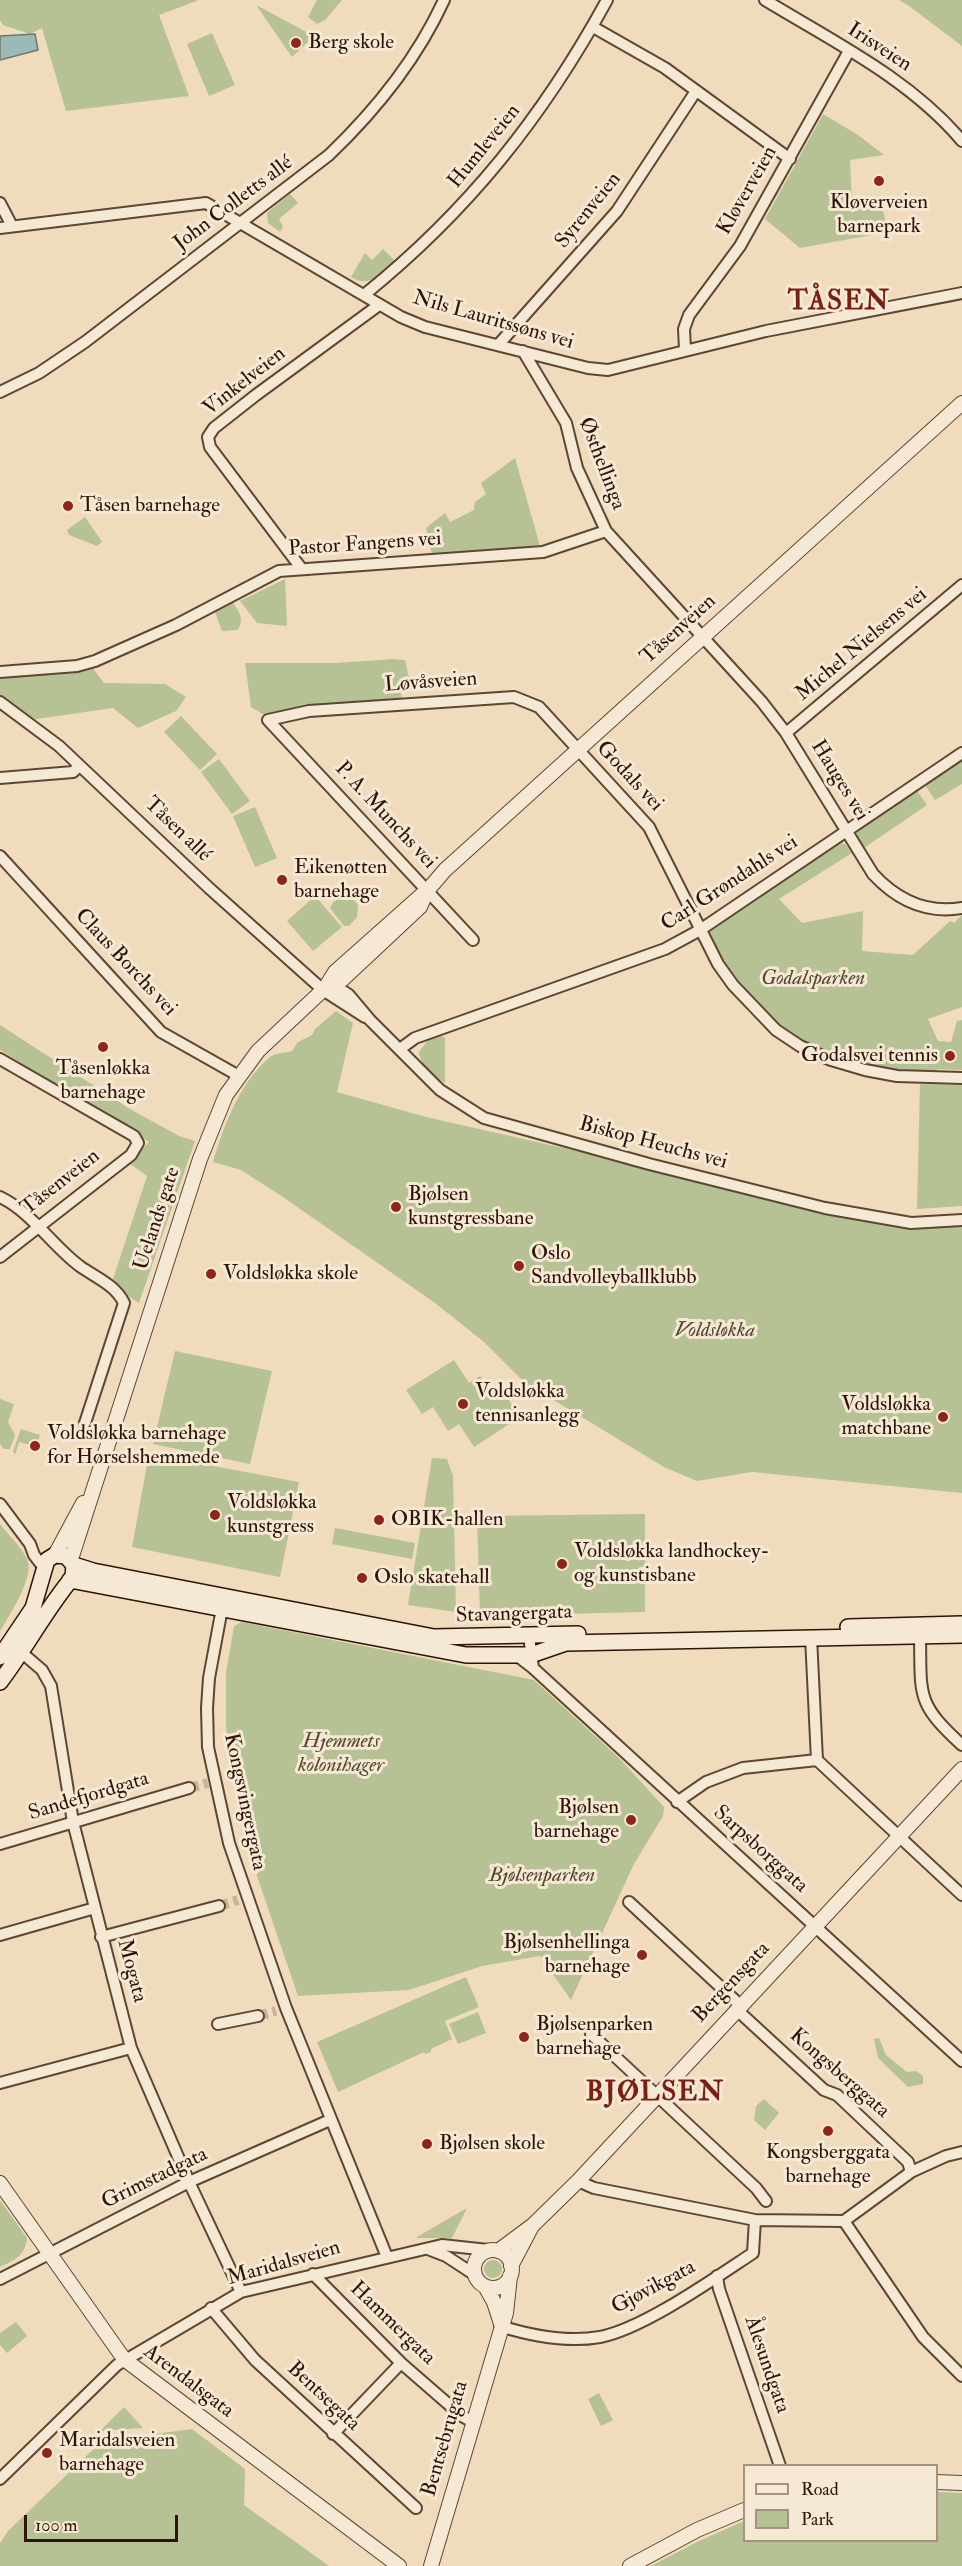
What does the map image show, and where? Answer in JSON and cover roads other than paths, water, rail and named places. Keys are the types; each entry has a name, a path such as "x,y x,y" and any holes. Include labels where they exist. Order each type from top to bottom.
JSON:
{"main road":[{"path":"68,1582 53,1583 49,1564 66,1556 73,1562"},
{"name":"Uelands gate","path":"0,1682 74,1573 73,1562"},
{"name":"Stavangergata","path":"73,1562 93,1571 223,1603 466,1655 515,1655 532,1662 566,1644 962,1635"},
{"name":"Uelands gate","path":"0,1657 28,1617 49,1564"},
{"name":"Stavangergata","path":"68,1582 223,1603 434,1637 962,1624"}],"street":[{"name":"John Colletts allé","path":"0,392 39,373 85,342 323,160 365,119 416,51 444,0"},
{"name":"Humleveien","path":"364,295 446,224 476,191 540,112 607,0"},
{"name":"Irisveien","path":"765,0 885,73 933,110 962,141"},
{"path":"592,27 665,68 790,159"},
{"name":"Kløverveien","path":"685,349 684,329 689,315 740,246 849,51"},
{"name":"Syrenveien","path":"499,344 617,211 696,91"},
{"name":"Nils Lauritssøns vei","path":"0,228 201,202 215,206 379,305 425,327 588,368 608,370 685,349 962,292"},
{"path":"0,203 12,226"},
{"name":"Vinkelveien","path":"301,568 210,447 208,437 214,428 256,395 379,305"},
{"name":"Østhellinga","path":"523,351 566,423 577,468 606,531 702,636"},
{"name":"Tåsenveien","path":"323,990 335,972 427,891 445,870 962,403"},
{"name":"Pastor Fangens vei","path":"0,672 77,666 95,661 176,625 279,571 543,552 606,531"},
{"name":"Michel Nielsens vei","path":"786,733 962,585"},
{"name":"Hauges vei","path":"702,636 762,702 786,733 873,874 885,887 902,899 935,910 962,908"},
{"name":"Løvåsveien","path":"268,720 309,711 514,697 539,707 577,749"},
{"name":"Tåsen allé","path":"0,702 59,746 209,888 323,990"},
{"name":"P. A. Munchs vei","path":"268,720 473,940"},
{"name":"Godals vei","path":"577,749 649,827 700,930 733,985 776,1030 800,1046 831,1060 865,1070 897,1076 962,1078"},
{"name":"Carl Grøndahls vei","path":"400,1049 416,1038 664,948 700,930 962,753"},
{"path":"0,778 73,772 79,765"},
{"name":"Claus Borchs vei","path":"0,855 161,1032 239,1076"},
{"name":"Biskop Heuchs vei","path":"323,990 343,991 440,1090 484,1118 649,1164 825,1208 911,1223 962,1220"},
{"name":"Uelands gate","path":"73,1562 90,1495 200,1158 219,1108 239,1076 268,1040 323,990"},
{"name":"Tåsenveien","path":"0,1059 134,1136 138,1143 135,1151 0,1257"},
{"path":"0,1197 18,1206 62,1252 118,1291 124,1303 85,1423"},
{"name":"Uelands gate","path":"49,1564 90,1495"},
{"path":"0,1504 30,1544 49,1564"},
{"name":"Kongsvingergata","path":"223,1603 209,1678 207,1708 211,1782 242,1899 281,2009 387,2257"},
{"path":"529,1635 532,1662"},
{"path":"920,1636 919,1683 923,1700 935,1721 962,1745"},
{"path":"811,1637 817,1760 962,1895"},
{"name":"Mogata","path":"21,1652 42,1670 51,1686 74,1822 131,2048 189,2182 241,2292"},
{"name":"Sarpsborggata","path":"532,1662 550,1684 677,1802 962,2061"},
{"path":"677,1802 706,1782 743,1768 817,1760"},
{"name":"Bergensgata","path":"493,2251 533,2225 578,2181 962,1768"},
{"name":"Sandefjordgata","path":"0,1844 189,1788"},
{"name":"Kongsberggata","path":"629,1902 824,2090 837,2095 908,2162 911,2172"},
{"path":"102,1937 219,1906"},
{"path":"0,1935 95,1908"},
{"path":"218,2024 258,2016"},
{"path":"591,2034 766,2200"},
{"path":"0,2083 131,2048"},
{"name":"Grimstadgata","path":"0,2279 189,2182 330,2120"},
{"path":"578,2181 594,2188 756,2220 844,2222 911,2172 946,2156 962,2152"},
{"name":"Arendalsgata","path":"0,2183 124,2359 399,2566"},
{"name":"Gjøvikgata","path":"501,2325 555,2339 600,2337 641,2322 753,2253 756,2220"},
{"path":"844,2222 923,2337 962,2376"},
{"name":"Bergensgata","path":"511,2271 533,2225"},
{"name":"Maridalsveien","path":"0,2479 124,2359 241,2292 425,2249 452,2245 493,2251"},
{"path":"425,2249 439,2253 480,2281 493,2288 502,2285 511,2271 507,2256 493,2251 476,2260 480,2281 494,2302 501,2325"},
{"name":"Bentsebrugata","path":"431,2566 506,2313 511,2271"},
{"name":"Hammergata","path":"313,2274 401,2362 462,2416 473,2422"},
{"name":"Ålesundgata","path":"717,2276 719,2289 779,2464"},
{"name":"Bentsegata","path":"211,2308 255,2360 416,2508"},
{"path":"333,2434 401,2362"},
{"path":"938,2482 962,2483"},
{"path":"630,2566 697,2530 743,2510"}],"water":[{"path":"35,34 38,50 0,60 0,36"}],"tunnel":[{"path":"189,1788 208,1783"},
{"path":"219,1906 238,1900"},
{"path":"258,2016 276,2011"}],"place":[{"name":"Berg skole","path":"296,43"},
{"name":"Kløverveien barnepark","path":"879,181"},
{"name":"Tåsen barnehage","path":"68,506"},
{"name":"Eikenøtten barnehage","path":"282,880"},
{"name":"Tåsenløkka barnehage","path":"103,1047"},
{"name":"Godalsvei tennis","path":"950,1056"},
{"name":"Bjølsen kunstgressbane","path":"396,1207"},
{"name":"Oslo Sandvolleyballklubb","path":"519,1266"},
{"name":"Voldsløkka skole","path":"211,1274"},
{"name":"Voldsløkka tennisanlegg","path":"463,1404"},
{"name":"Voldsløkka matchbane","path":"943,1417"},
{"name":"Voldsløkka barnehage for Hørselshemmede","path":"35,1446"},
{"name":"Voldsløkka kunstgress","path":"215,1515"},
{"name":"OBIK-hallen","path":"379,1520"},
{"name":"Voldsløkka landhockey- og kunstisbane","path":"562,1564"},
{"name":"Oslo skatehall","path":"362,1578"},
{"name":"Bjølsen barnehage","path":"631,1820"},
{"name":"Bjølsenhellinga barnehage","path":"642,1955"},
{"name":"Bjølsenparken barnehage","path":"524,2037"},
{"name":"Kongsberggata barnehage","path":"828,2131"},
{"name":"Bjølsen skole","path":"427,2144"},
{"name":"Maridalsveien barnehage","path":"47,2453"}],"district":[{"name":"TÅSEN","path":"839,303"},
{"name":"BJØLSEN","path":"655,2094"}],"park label":[{"name":"Godalsparken","path":"813,979"},
{"name":"Voldsløkka","path":"715,1331"},
{"name":"Hjemmets kolonihager","path":"341,1754"},
{"name":"Bjølsenparken","path":"542,1876"}]}
